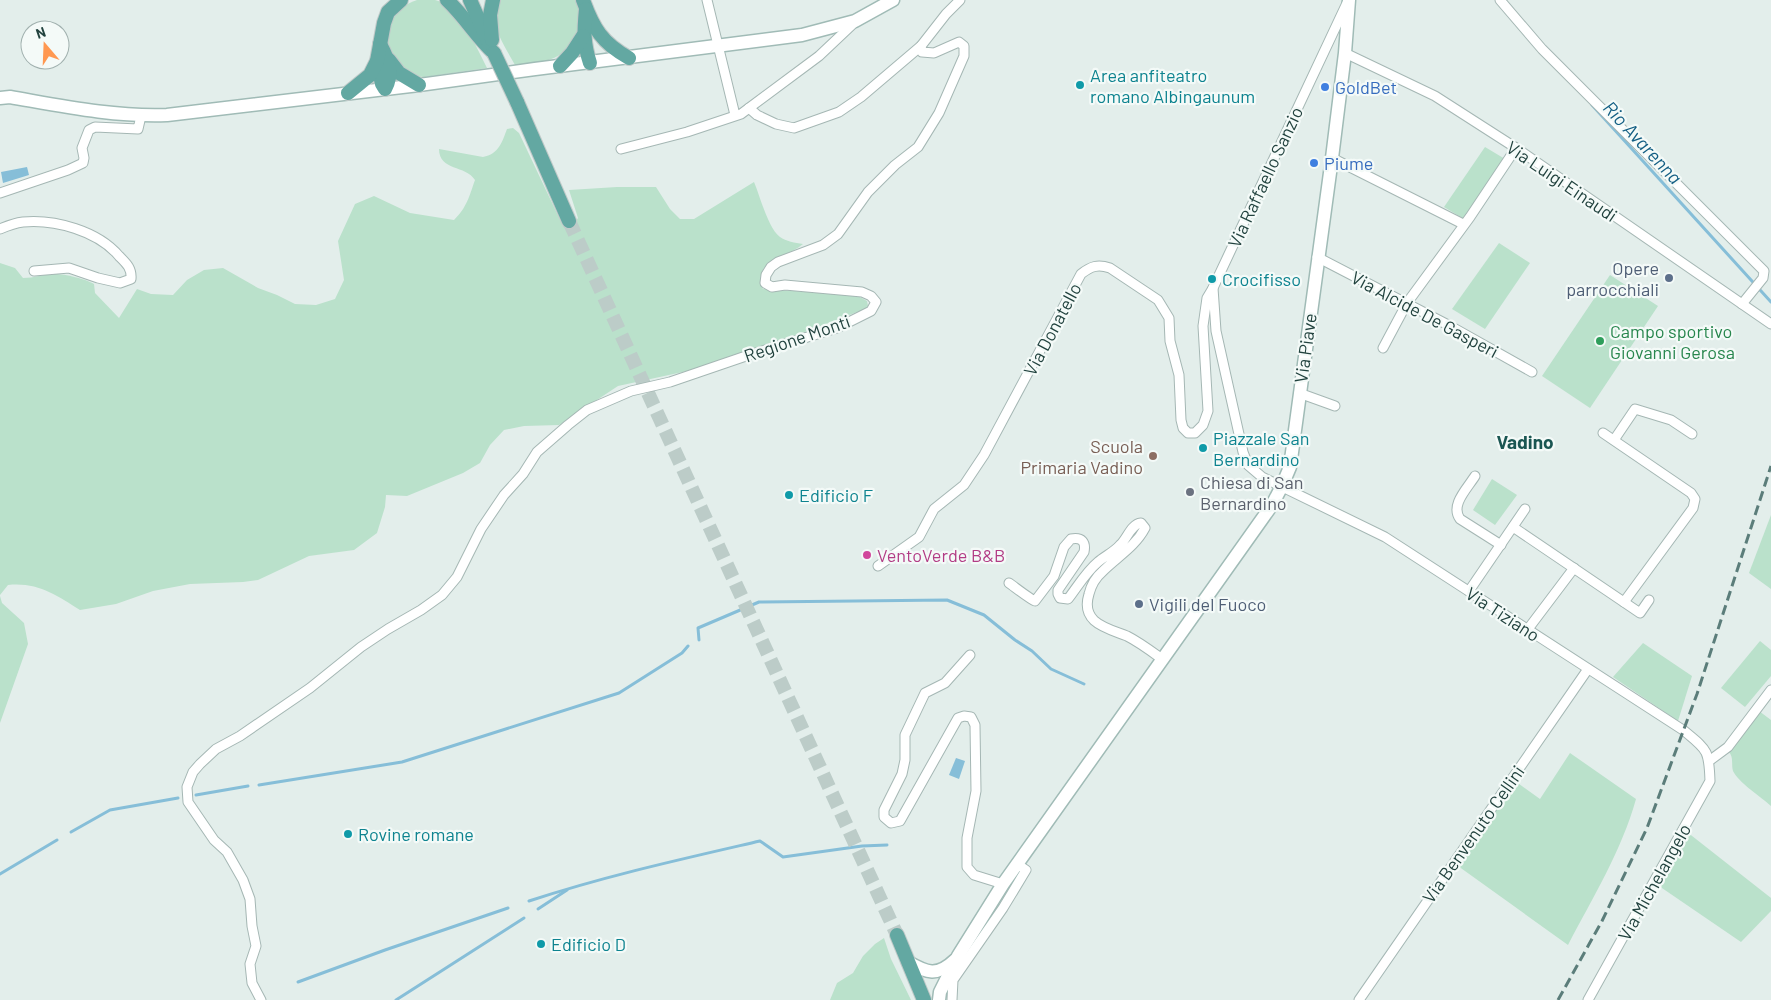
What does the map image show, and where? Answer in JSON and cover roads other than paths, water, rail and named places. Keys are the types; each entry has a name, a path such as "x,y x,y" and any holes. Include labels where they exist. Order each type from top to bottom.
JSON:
{"main road":[{"path":"385,89 390,81 390,71 382,60 380,44 388,12 401,0"},
{"path":"447,0 459,11 480,40 494,53"},
{"path":"470,0 569,220"},
{"path":"493,0 490,15 494,53"},
{"path":"0,98 10,97 113,114 167,115 419,85 802,35 855,21 893,0"},
{"name":"Via Piave","path":"958,956 1003,884 1272,505 1290,467 1332,158 1345,53 1348,0"},
{"path":"584,4 597,32 616,50 629,58"},
{"path":"584,4 583,36 590,63"},
{"path":"590,63 597,42 597,32"},
{"path":"560,66 572,53 583,36"},
{"path":"382,60 419,85"},
{"path":"348,93 370,75 382,60"},
{"path":"897,935 924,1000"},
{"path":"908,962 919,968 934,972 941,971 947,967 958,956"},
{"path":"939,1000 940,992 958,956"}],"street":[{"path":"708,0 735,116"},
{"path":"750,108 757,115 776,124 794,128 839,112 861,98 921,46 946,14 960,0"},
{"name":"Via Raffaello Sanzio","path":"1282,486 1262,477 1248,465 1243,452 1216,331 1213,288 1348,0"},
{"path":"1500,0 1542,49 1764,271 1762,278 1744,300"},
{"path":"621,150 687,132 735,116 750,108 819,56 855,21"},
{"name":"Regione Monti","path":"261,1000 252,983 250,964 256,946 250,899 243,880 228,852 214,840 188,802 187,786 193,772 216,749 240,736 310,688 361,647 421,610 442,594 457,577 481,529 504,495 523,474 532,460 555,436 587,410 632,392 670,382 837,328 871,310 876,302 871,296 862,292 785,285 772,287 765,283 766,275 771,267 778,262 823,245 838,234 868,192 895,165 918,147 938,113 964,56 964,46 959,42 934,54 922,52 921,46"},
{"name":"Via Luigi Einaudi","path":"1345,53 1435,96 1744,300 1771,324"},
{"path":"0,193 83,163 82,148 89,130 95,127 138,129 141,116"},
{"path":"1384,348 1407,303 1516,148"},
{"path":"1332,158 1463,224"},
{"path":"0,229 21,222 59,224 78,229 115,251 132,273 131,279 120,283 69,268 34,271"},
{"name":"Via Alcide De Gasperi","path":"1317,258 1407,303 1532,372"},
{"name":"Via Donatello","path":"878,566 920,537 934,509 964,485 984,455 1081,274 1087,269 1103,265 1110,268 1158,300 1169,318 1170,341 1179,375 1183,428 1188,432 1196,433 1204,425 1208,410 1203,326 1207,298 1213,288"},
{"path":"1299,393 1335,406"},
{"path":"1614,440 1635,409 1671,420 1692,434"},
{"path":"1603,434 1690,493 1694,499 1693,508 1624,602"},
{"path":"1475,476 1456,505 1456,513 1460,519 1501,545"},
{"name":"Via Tiziano","path":"1282,486 1385,537 1469,591 1683,730 1705,748 1709,761"},
{"path":"1469,591 1525,509"},
{"path":"1009,583 1024,593 1030,600 1035,601 1054,576 1060,557 1068,542 1071,539 1080,539 1084,542 1084,552 1058,590 1060,598 1068,599 1096,563 1120,546 1134,526 1141,523 1145,528 1127,552 1110,564 1095,579 1086,606 1090,616 1103,628 1127,636 1162,659"},
{"path":"1513,527 1640,613 1649,600"},
{"path":"1528,629 1574,568"},
{"path":"970,655 945,683 925,693 905,735 905,760 902,774 884,810 884,817 890,823 900,821 958,718 964,716 971,717 975,725 976,791 967,838 967,867 974,874 1003,884"},
{"name":"Via Benvenuto Cellini","path":"1359,1000 1588,669"},
{"path":"1709,761 1728,747 1771,690"},
{"name":"Via Michelangelo","path":"1588,1000 1710,781 1709,761"},
{"path":"952,1000 953,980 1003,908 1026,870 1017,864"}],"water":[{"path":"27,167 29,175 3,183 1,172"},
{"path":"956,758 965,761 959,779 949,775"}],"waterway":[{"name":"Rio Avarenna","path":"1592,105 1771,302"},
{"path":"699,640 698,628 759,602 947,600 984,615 1032,651 1051,669 1084,684"},
{"path":"259,785 402,762 619,693 682,653 688,646"},
{"path":"196,795 248,786"},
{"path":"71,832 110,810 178,798"},
{"path":"0,874 57,840"},
{"path":"529,901 615,876 760,841 783,857 862,846 887,845"},
{"path":"538,909 567,890"},
{"path":"298,982 508,908"},
{"path":"396,1000 524,918"}],"tunnel":[{"path":"569,221 897,935"}],"railway":[{"path":"1558,1000 1602,921 1647,828 1697,694 1771,466"}],"place":[{"name":"Area anfiteatro romano Albingaunum","path":"1080,85"},
{"name":"GoldBet","path":"1325,87"},
{"name":"Piume","path":"1314,163"},
{"name":"Opere parrocchiali","path":"1669,278"},
{"name":"Crocifisso","path":"1212,279"},
{"name":"Campo sportivo Giovanni Gerosa","path":"1600,341"},
{"name":"Piazzale San Bernardino","path":"1203,448"},
{"name":"Scuola Primaria Vadino","path":"1153,456"},
{"name":"Chiesa di San Bernardino","path":"1190,492"},
{"name":"Edificio F","path":"789,495"},
{"name":"VentoVerde B&B","path":"867,555"},
{"name":"Vigili del Fuoco","path":"1139,604"},
{"name":"Rovine romane","path":"348,834"},
{"name":"Edificio D","path":"541,944"}],"district":[{"name":"Vadino","path":"1525,441"}]}
